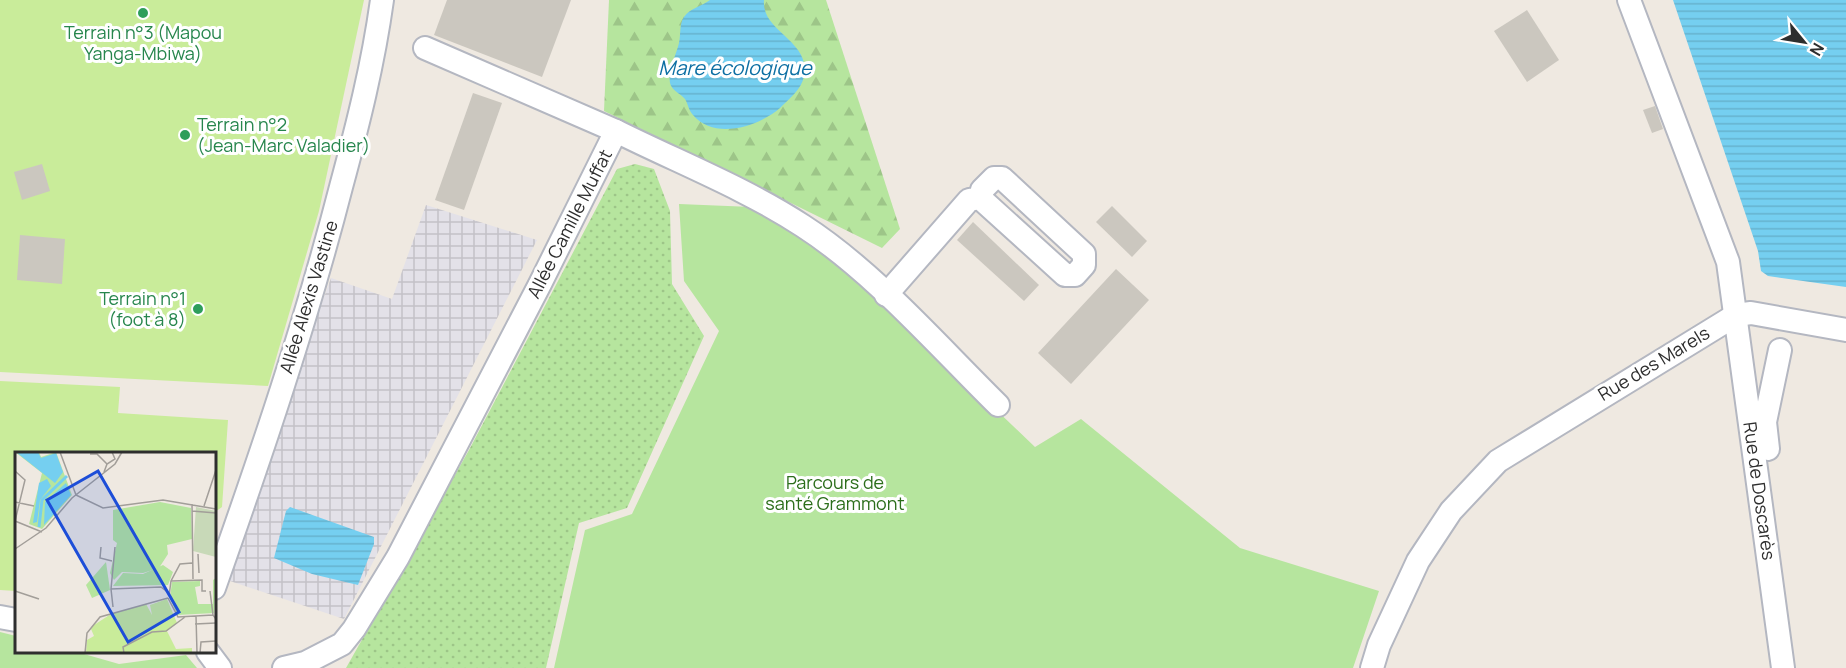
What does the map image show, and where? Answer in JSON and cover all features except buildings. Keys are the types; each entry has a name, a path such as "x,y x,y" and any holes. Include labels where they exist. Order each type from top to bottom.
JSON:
{"street":[{"name":"Allée Alexis Vastine","path":"216,582 267,437 325,250 373,66 382,0"},
{"path":"1629,0 1728,262 1736,315 1751,313 1846,330"},
{"path":"425,48 616,131"},
{"name":"Allée Camille Muffat","path":"284,668 306,663 342,644 354,629 398,557 540,284 616,131 772,208 805,227 886,295 998,405"},
{"path":"994,178 1002,178 1084,254 1084,265 1075,275 1065,275 980,198 982,190 994,178"},
{"path":"886,295 969,200 980,198"},
{"name":"Rue des Marels","path":"1372,668 1418,561 1451,511 1498,460 1736,315"},
{"name":"Rue de Doscarès","path":"1736,315 1783,668"},
{"path":"1780,350 1765,422 1793,668"},
{"path":"0,616 15,620"},
{"path":"209,653 220,668"}],"shaded area":[{"path":"426,205 537,240 344,619 227,580 282,412 331,278 392,299"}],"green space":[{"path":"0,0 364,0 319,211 268,386 0,372"},
{"path":"609,0 826,0 900,229 882,248 604,111"},
{"path":"635,164 654,169 670,211 672,284 704,336 627,508 579,523 546,668 346,668 469,450 617,169"},
{"name":"Parcours de santé Grammont","path":"679,204 773,208 805,227 1035,447 1081,419 1240,548 1379,591 1353,668 554,668 585,530 632,514 719,331 684,281"},
{"path":"0,381 120,387 118,413 228,420 222,507 216,511 216,452 15,452 15,591 0,590"},
{"path":"0,632 15,636 15,653 80,653 119,664 186,655 197,668 0,668"}],"water":[{"name":"Mare écologique","path":"710,0 764,0 765,11 770,20 794,45 804,64 803,81 795,94 771,115 749,125 725,129 702,123 670,83 670,73 679,43 682,20 686,14"},
{"path":"1673,0 1846,0 1846,287 1768,276 1761,271 1758,251"},
{"path":"290,507 374,537 374,544 358,585 312,574 274,558 286,511"}],"place":[{"name":"Terrain n°3 (Mapou Yanga-Mbiwa)","path":"143,13"},
{"name":"Terrain n°2 (Jean-Marc Valadier)","path":"185,135"},
{"name":"Terrain n°1 (foot à 8)","path":"198,309"}]}
